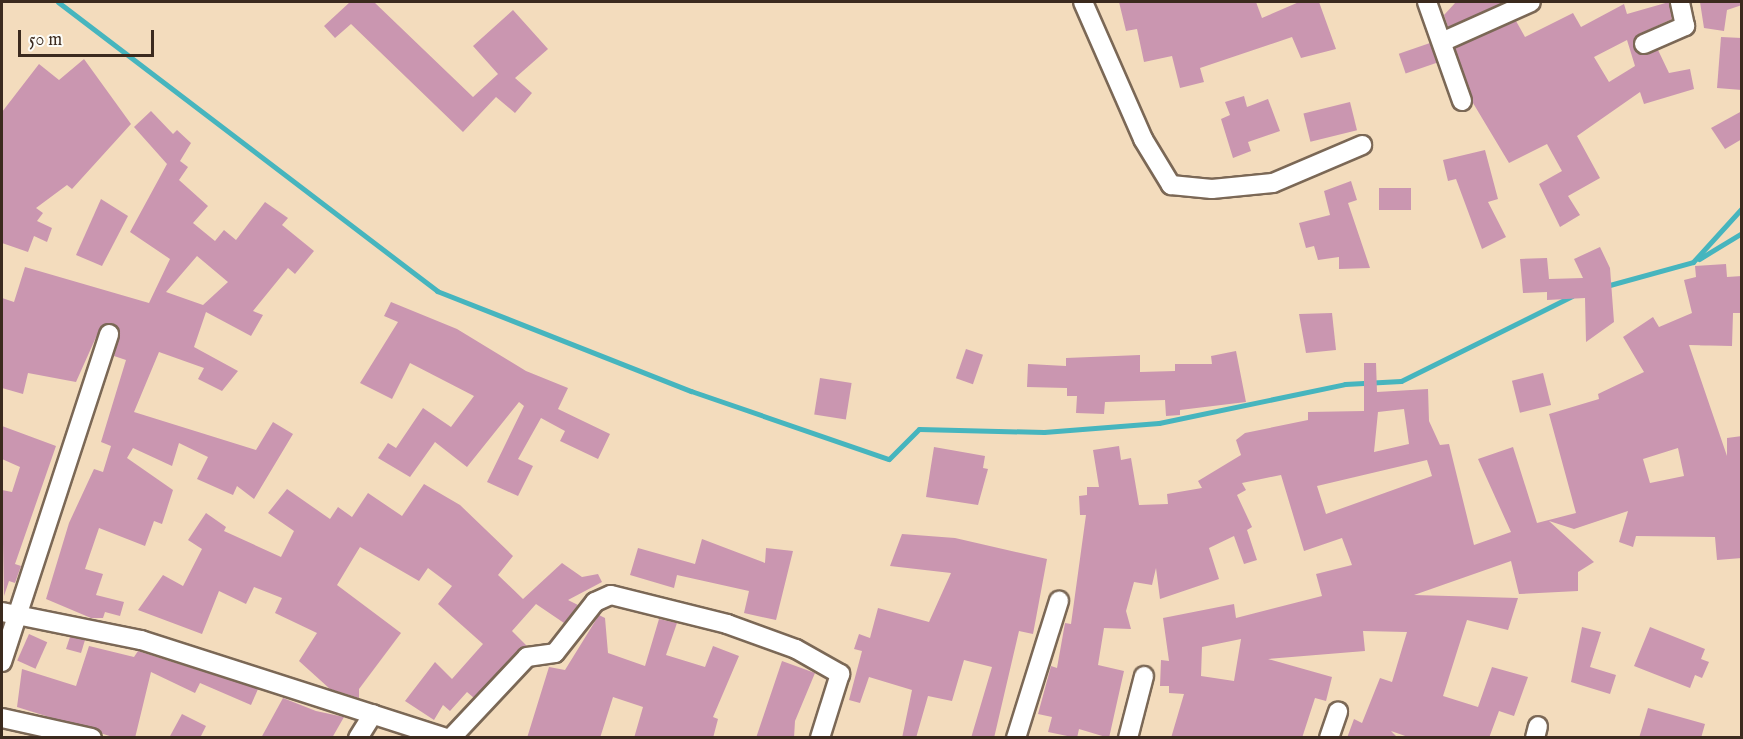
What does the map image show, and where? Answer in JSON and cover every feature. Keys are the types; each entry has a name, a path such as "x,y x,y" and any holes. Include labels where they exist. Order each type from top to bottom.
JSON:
{"street":[{"path":"1083,2 1143,139 1171,185 1212,189 1273,183 1362,145"},
{"path":"1426,2 1444,41 1462,101"},
{"path":"1444,41 1531,2"},
{"path":"1644,44 1685,26 1680,2"},
{"path":"2,662 19,618 109,334"},
{"path":"451,738 527,657 555,653 595,602 611,596 727,624 796,649 840,674 820,738"},
{"path":"1016,738 1059,601"},
{"path":"2,612 19,618 141,640 446,738"},
{"path":"1128,738 1144,676"},
{"path":"1329,738 1338,712"},
{"path":"358,738 373,714"},
{"path":"2,718 92,738"}],"building":[{"path":"350,2 374,2 473,97 498,74 473,46 513,10 548,49 515,78 532,93 515,113 496,97 463,132 351,24 335,38 324,26"},
{"path":"1119,2 1256,2 1262,18 1299,2 1319,2 1336,49 1301,58 1292,37 1200,68 1204,82 1180,88 1172,56 1144,62 1137,29 1126,31"},
{"path":"1456,2 1505,2 1448,27 1444,15"},
{"path":"1669,2 1672,19 1639,34 1634,48 1643,55 1658,50 1669,73 1690,69 1694,89 1644,104 1640,92 1577,136 1600,178 1568,196 1580,215 1560,227 1539,184 1562,171 1547,144 1509,163 1473,103 1455,48 1516,21 1525,37 1573,13 1581,27 1624,4 1627,14","holes":["1627,40 1635,66 1609,82 1594,57"]},
{"path":"1700,2 1742,2 1742,5 1727,10 1724,31 1704,28"},
{"path":"1721,37 1742,38 1742,90 1717,88"},
{"path":"1430,43 1437,63 1406,74 1399,54"},
{"path":"84,59 131,124 72,189 67,185 36,208 43,213 37,221 52,228 47,242 34,236 28,252 2,243 2,112 39,64 59,80"},
{"path":"1244,96 1247,107 1268,99 1280,131 1248,142 1251,151 1233,158 1221,119 1230,115 1225,102"},
{"path":"1350,102 1357,130 1310,142 1303,114"},
{"path":"151,111 173,134 177,130 191,143 180,161 188,167 179,180 208,206 193,223 215,241 224,230 236,240 265,202 288,218 282,225 314,251 295,274 288,268 253,311 263,315 251,336 206,312 194,347 238,371 222,391 198,379 204,368 159,352 134,412 256,450 273,422 293,434 254,499 237,486 233,495 197,479 208,457 179,443 172,466 133,448 127,458 173,490 162,524 154,521 145,546 99,528 85,569 103,574 96,595 124,602 120,616 105,612 103,618 91,618 46,599 69,523 94,469 103,472 111,446 101,442 126,360 114,356 120,331 112,323 101,326 76,382 28,373 23,394 2,388 2,298 14,302 25,267 149,303 170,259 130,232 167,164 134,127","holes":["197,256 228,282 203,305 166,292"]},
{"path":"1742,111 1742,139 1725,149 1711,128"},
{"path":"1485,150 1498,199 1488,202 1506,237 1482,249 1456,179 1448,181 1443,160"},
{"path":"1351,181 1357,200 1348,203 1370,268 1339,269 1339,257 1318,260 1314,246 1306,248 1299,223 1330,215 1324,191"},
{"path":"1379,188 1411,188 1411,210 1379,210"},
{"path":"101,199 128,216 102,266 76,255"},
{"path":"1600,247 1610,268 1614,322 1586,342 1585,298 1547,300 1547,292 1523,293 1520,259 1547,258 1549,279 1583,278 1574,259"},
{"path":"1726,264 1727,277 1742,276 1742,313 1733,313 1732,346 1689,345 1727,456 1727,438 1742,436 1742,558 1717,560 1715,537 1636,536 1633,547 1619,542 1628,511 1574,529 1549,521 1594,562 1578,572 1578,591 1519,594 1511,561 1414,595 1518,598 1508,630 1467,620 1443,696 1478,707 1492,667 1528,677 1514,716 1499,711 1489,738 1411,738 1391,731 1398,738 1347,738 1354,719 1362,723 1380,678 1392,682 1407,632 1363,631 1365,651 1268,659 1332,677 1326,701 1315,698 1302,738 1171,738 1184,694 1169,693 1169,686 1160,686 1161,660 1169,661 1163,618 1234,604 1236,618 1322,596 1316,574 1352,565 1342,538 1304,551 1281,475 1242,483 1246,490 1237,495 1252,527 1247,530 1257,560 1244,564 1234,536 1209,548 1219,579 1160,599 1156,568 1152,585 1134,582 1126,611 1131,629 1104,628 1098,665 1124,671 1109,738 1079,729 1077,738 1048,732 1052,717 1038,714 1051,666 1057,668 1065,623 1071,624 1086,515 1080,515 1079,496 1087,495 1087,487 1099,487 1093,450 1119,446 1121,460 1131,458 1139,505 1168,504 1167,494 1202,488 1198,481 1241,455 1236,440 1245,433 1308,420 1308,412 1364,411 1364,363 1376,363 1377,392 1428,389 1429,421 1440,445 1449,444 1474,545 1511,532 1478,459 1513,447 1537,523 1576,513 1549,414 1599,399 1598,394 1644,372 1623,337 1653,317 1659,327 1692,313 1684,280 1696,277 1695,266","holes":["1404,409 1409,444 1374,452 1378,412","1678,448 1684,476 1650,483 1643,459","1427,460 1432,476 1326,514 1317,486","1241,639 1234,681 1201,676 1202,647"]},
{"path":"391,302 457,329 526,371 568,388 558,409 610,434 598,459 560,441 565,431 541,418 518,459 533,466 518,496 487,482 524,406 519,402 467,467 435,442 410,477 378,458 388,443 396,448 423,408 451,427 474,396 410,363 392,399 360,383 398,322 384,316"},
{"path":"1332,313 1336,350 1306,353 1299,314"},
{"path":"966,349 983,355 973,384 956,378"},
{"path":"1236,351 1246,402 1180,410 1180,415 1166,416 1165,400 1105,402 1104,414 1076,413 1077,396 1067,396 1067,388 1027,387 1028,364 1066,366 1066,358 1140,355 1140,372 1175,371 1175,364 1212,364 1211,356"},
{"path":"1543,373 1551,405 1520,413 1512,381"},
{"path":"820,378 852,383 846,420 814,415"},
{"path":"2,426 56,446 15,564 21,566 15,583 9,581 4,596 2,490 12,492 20,467 2,459"},
{"path":"934,447 985,456 983,468 988,469 978,505 926,497"},
{"path":"424,484 460,505 513,556 498,575 523,599 562,563 582,577 598,574 602,582 568,600 578,605 564,623 536,604 512,631 527,646 474,698 467,692 450,711 443,705 434,720 405,701 435,662 452,679 483,644 438,604 452,586 428,568 419,581 360,547 337,585 401,633 359,689 359,698 330,689 299,661 317,633 275,613 282,598 254,587 246,604 219,591 202,634 138,610 163,575 183,586 202,549 188,540 206,513 226,527 224,531 281,557 294,531 268,513 287,489 330,519 338,507 352,517 368,493 402,516"},
{"path":"902,534 955,538 1047,559 1033,634 1019,631 994,738 971,738 992,667 964,660 952,701 928,696 916,738 902,738 912,690 869,677 860,703 849,700 862,651 854,649 859,634 870,638 878,608 929,622 951,573 890,566"},
{"path":"702,539 765,563 766,548 793,551 776,620 744,613 749,591 677,575 674,588 630,575 638,548 695,564"},
{"path":"599,615 605,618 608,653 645,666 659,619 677,623 666,655 705,667 713,646 739,656 713,717 718,719 713,738 634,738 643,707 613,697 600,738 527,738 549,667 565,670"},
{"path":"1582,627 1601,632 1590,667 1616,675 1610,694 1571,682"},
{"path":"1650,627 1705,649 1701,659 1709,662 1702,678 1695,675 1690,688 1634,666"},
{"path":"29,634 47,642 35,669 17,660"},
{"path":"70,637 85,640 81,653 66,649"},
{"path":"89,646 134,657 138,651 258,689 251,705 200,683 195,693 151,672 135,738 116,738 17,707 22,669 76,686"},
{"path":"782,661 815,673 795,721 794,738 756,738"},
{"path":"283,698 316,711 344,717 332,738 261,738"},
{"path":"1648,708 1705,724 1701,738 1639,738"},
{"path":"182,714 206,726 200,738 169,738"}],"waterway":[{"path":"58,2 437,291 691,391 889,459 919,429 1044,432 1159,423 1345,384 1401,381 1572,296"},
{"path":"1606,286 1693,262 1742,208"},
{"path":"1699,259 1742,233"}]}
